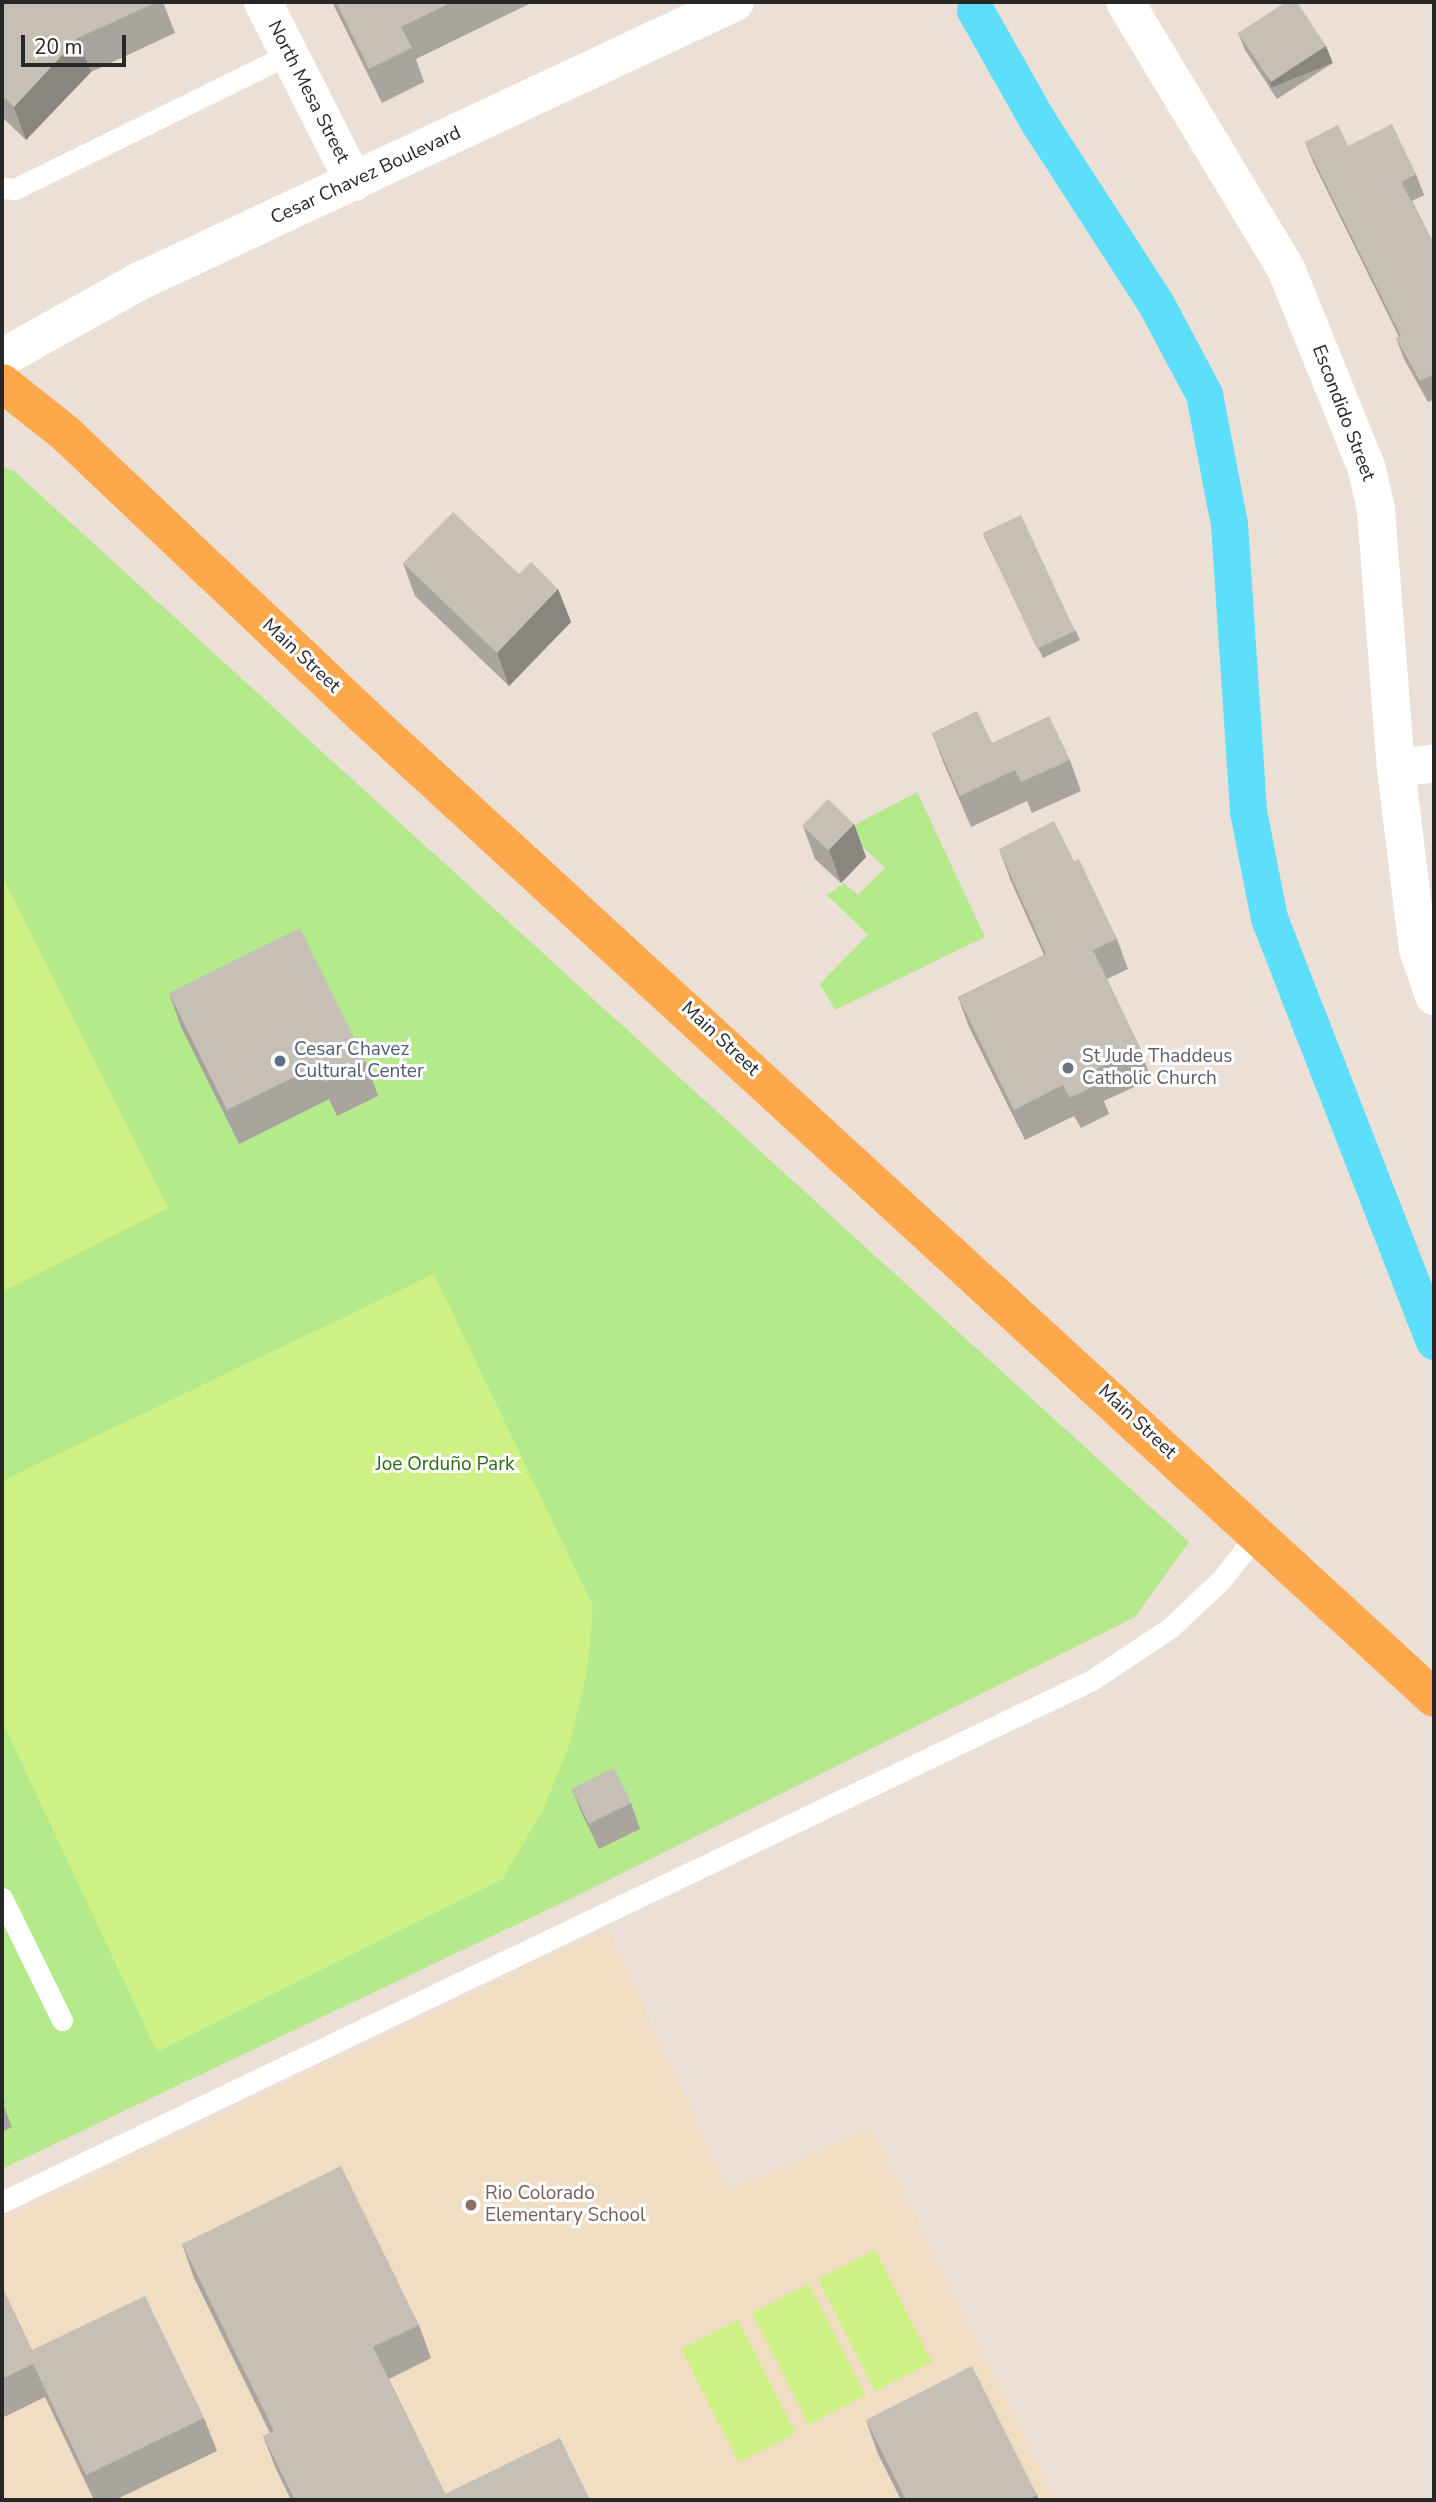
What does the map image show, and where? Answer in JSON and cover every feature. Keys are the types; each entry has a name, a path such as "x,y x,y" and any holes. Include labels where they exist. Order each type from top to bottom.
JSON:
{"highway":[{"name":"Main Street","path":"2,383 65,433 364,716 1258,1533 1434,1698"}],"street":[{"name":"North Mesa Street","path":"263,2 354,183"},
{"name":"Cesar Chavez Boulevard","path":"2,358 140,281 354,183 735,2"},
{"name":"Escondido Street","path":"1125,2 1287,271 1367,470 1376,510 1396,768 1419,949 1434,996"},
{"path":"1396,768 1434,763"}],"lane":[{"path":"2,188 15,189 289,54"},
{"path":"2,2202 1092,1680 1170,1628 1221,1580 1258,1533"},
{"path":"2,1898 62,2020"}],"shaded area":[{"name":"Rio Colorado Elementary School","path":"608,1928 728,2190 872,2128 1057,2500 2,2500 2,2220"}],"green space":[{"name":"Joe Orduño Park","path":"2,467 14,471 1189,1542 1135,1617 566,1901 2,2169"},
{"path":"917,792 985,937 835,1010 820,984 868,935 827,895 844,883 858,895 885,868 845,830"},
{"path":"2,876 168,1208 2,1292"},
{"path":"434,1274 593,1606 587,1672 569,1746 543,1810 502,1880 157,2052 2,1721 2,1481"},
{"path":"875,2250 932,2362 875,2391 818,2279"},
{"path":"809,2284 866,2395 809,2424 752,2313"},
{"path":"738,2320 796,2433 739,2462 681,2349"}],"building":[{"path":"2,2 157,2 78,38 14,107 2,95"},
{"path":"336,2 452,2 401,27 412,48 369,69"},
{"path":"1286,2 1297,2 1326,46 1271,82 1238,33"},
{"path":"1392,124 1416,174 1401,182 1434,244 1434,374 1420,381 1396,338 1401,336 1305,142 1338,125 1348,146"},
{"path":"453,512 519,574 531,562 558,589 497,653 403,563"},
{"path":"1021,515 1075,631 1037,649 983,533"},
{"path":"977,711 992,743 1049,716 1070,760 1021,782 1015,770 960,796 932,733"},
{"path":"828,799 854,824 828,851 802,826"},
{"path":"1054,821 1074,861 1079,859 1117,939 1093,950 1140,1048 1092,1071 1098,1084 1070,1098 1063,1085 1014,1110 958,997 1046,954 999,849"},
{"name":"Cesar Chavez Cultural Center","path":"300,928 366,1062 325,1082 317,1066 227,1110 169,993"},
{"path":"614,1768 631,1803 589,1824 572,1789"},
{"path":"341,2166 419,2325 373,2347 445,2494 560,2438 590,2500 295,2500 263,2436 274,2431 182,2244"},
{"path":"2,2287 32,2350 145,2296 204,2418 86,2475 33,2364 2,2379"},
{"path":"972,2366 1037,2495 1026,2500 906,2500 866,2420"}],"waterway":[{"path":"975,10 1039,123 1155,302 1204,394 1229,524 1248,811 1269,918 1434,1341"}],"place":[{"name":"Cesar Chavez Cultural Center","path":"280,1061"},
{"name":"St Jude Thaddeus Catholic Church","path":"1068,1068"},
{"name":"Rio Colorado Elementary School","path":"471,2205"}]}
